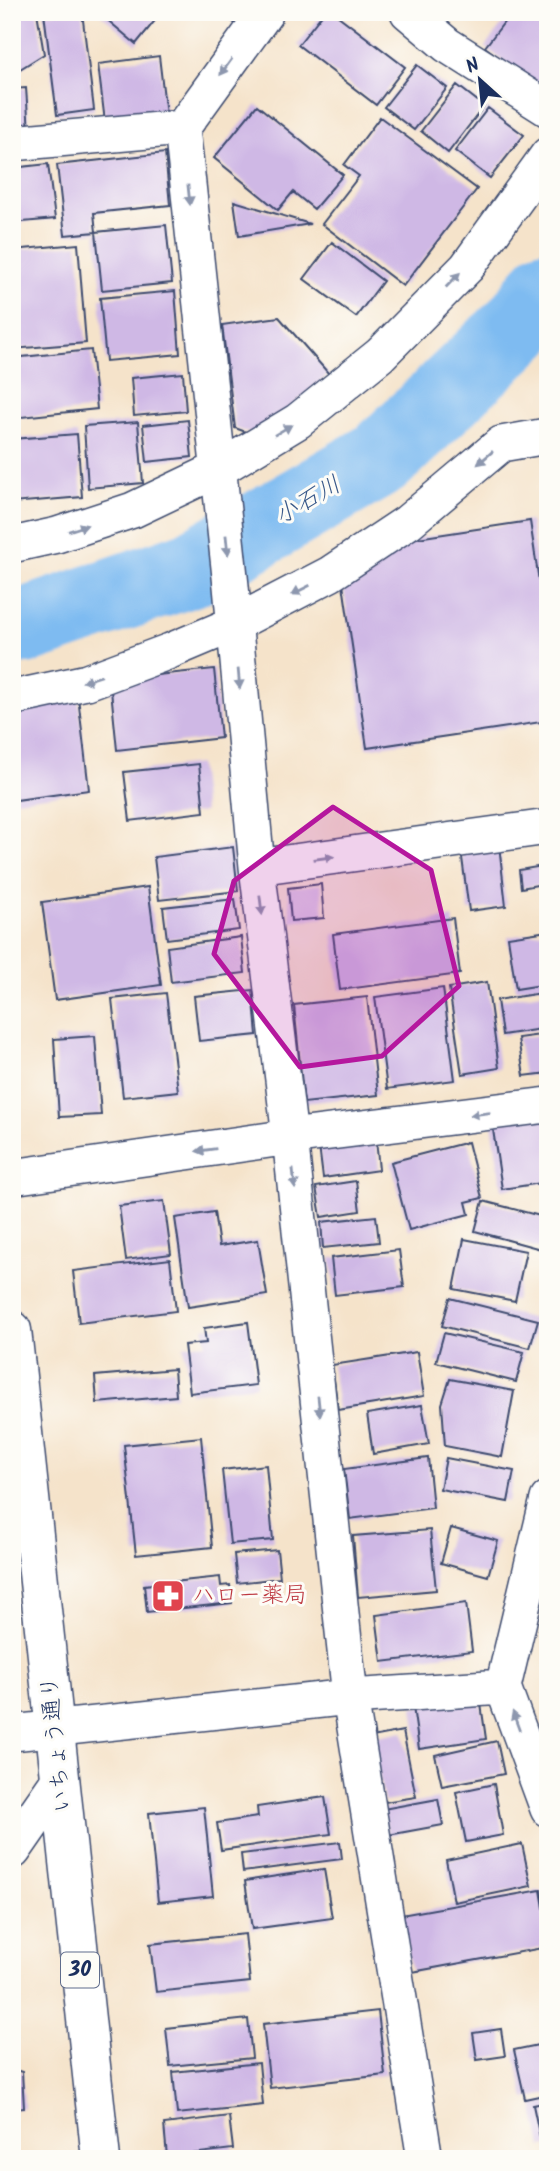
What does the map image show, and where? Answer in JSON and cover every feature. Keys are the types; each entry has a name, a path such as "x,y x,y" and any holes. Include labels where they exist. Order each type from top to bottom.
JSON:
{"main road":[{"name":"いちょう通り","path":"12,1330 101,2159"},
{"path":"12,1850 60,1782"}],"street":[{"path":"266,12 182,128 231,586 257,867 290,1137 350,1697 425,2159"},
{"path":"408,12 447,45 548,109"},
{"path":"12,143 182,128"},
{"path":"12,545 57,535 133,510 219,468 298,421 380,355 467,267 548,155"},
{"path":"12,698 87,682 234,624 330,575 408,522 501,444 548,438"},
{"path":"257,867 548,827"},
{"path":"12,1177 290,1137 548,1105"},
{"path":"548,1499 503,1687 548,1808"},
{"path":"12,1733 350,1697 503,1687"}],"highlighted area":[{"path":"333,807 431,870 459,986 382,1056 300,1067 214,954 234,881"}],"building":[{"path":"12,12 37,12 44,54 12,74"},
{"path":"82,12 94,110 57,115 44,13"},
{"path":"98,12 162,12 136,44"},
{"path":"220,12 251,12 240,27"},
{"path":"324,12 333,12 405,67 376,105 298,45"},
{"path":"512,12 548,12 548,78 540,88 485,47"},
{"path":"159,56 166,115 105,122 98,64"},
{"path":"417,65 447,88 414,130 384,107"},
{"path":"457,85 484,106 448,153 421,131"},
{"path":"26,88 29,131 12,132 12,89"},
{"path":"257,105 343,175 314,209 293,192 278,210 214,158"},
{"path":"488,108 524,135 490,178 455,151"},
{"path":"380,117 477,189 403,286 322,224 359,176 344,165"},
{"path":"165,153 170,205 94,213 96,232 65,235 57,165"},
{"path":"48,164 55,219 12,223 12,168"},
{"path":"234,201 310,224 239,236"},
{"path":"166,225 172,283 102,290 96,232"},
{"path":"332,242 383,281 356,317 304,279"},
{"path":"78,244 86,343 12,349 12,250"},
{"path":"175,291 180,354 106,361 100,298"},
{"path":"279,317 329,374 257,436 235,428 222,325"},
{"path":"91,350 97,409 12,418 12,358"},
{"path":"183,373 186,411 134,416 131,378"},
{"path":"188,420 192,457 147,462 143,425"},
{"path":"138,422 143,483 88,488 84,426"},
{"path":"77,434 82,497 12,503 12,439"},
{"path":"530,521 548,642 548,721 367,748 338,550"},
{"path":"214,669 221,738 117,750 110,680"},
{"path":"76,680 89,790 16,800 12,768 12,688"},
{"path":"199,764 204,812 130,821 124,772"},
{"path":"548,838 548,883 521,888 519,870 543,866 540,839"},
{"path":"499,845 506,906 469,911 461,850"},
{"path":"233,847 238,891 159,900 154,857"},
{"path":"321,884 324,918 291,921 288,888"},
{"path":"148,887 161,985 55,1000 42,902"},
{"path":"235,899 239,930 167,939 163,907"},
{"path":"453,918 460,974 340,990 333,934"},
{"path":"548,931 548,984 516,989 508,937"},
{"path":"241,937 245,973 171,982 167,947"},
{"path":"487,982 499,1068 462,1074 449,988"},
{"path":"443,988 455,1080 387,1089 375,997"},
{"path":"253,990 257,1035 199,1041 194,996"},
{"path":"548,992 548,1028 502,1035 497,1000"},
{"path":"166,993 178,1091 123,1097 112,999"},
{"path":"367,997 378,1095 304,1103 294,1005"},
{"path":"548,1034 548,1073 524,1076 518,1038"},
{"path":"95,1036 101,1115 59,1117 54,1039"},
{"path":"548,1114 548,1182 502,1189 492,1123"},
{"path":"376,1139 379,1170 323,1178 319,1146"},
{"path":"468,1142 482,1198 466,1202 469,1214 409,1230 391,1162"},
{"path":"356,1181 360,1211 321,1217 316,1187"},
{"path":"164,1201 171,1254 126,1260 119,1206"},
{"path":"483,1201 548,1218 548,1251 475,1231"},
{"path":"214,1212 219,1246 258,1240 267,1295 188,1307 175,1218"},
{"path":"376,1216 379,1242 323,1248 321,1222"},
{"path":"464,1239 526,1251 515,1301 454,1289"},
{"path":"399,1250 404,1287 335,1295 331,1258"},
{"path":"170,1259 176,1311 79,1323 73,1271"},
{"path":"450,1298 538,1320 530,1348 442,1326"},
{"path":"248,1322 256,1385 190,1393 184,1345 206,1343 204,1328"},
{"path":"444,1333 524,1352 516,1382 436,1362"},
{"path":"417,1352 424,1396 338,1410 332,1365"},
{"path":"174,1369 176,1396 97,1403 95,1376"},
{"path":"450,1379 514,1391 502,1457 445,1446 442,1404"},
{"path":"422,1405 429,1444 373,1454 367,1414"},
{"path":"201,1437 212,1547 136,1555 124,1445"},
{"path":"428,1458 433,1508 350,1519 344,1469"},
{"path":"446,1458 514,1471 508,1502 440,1489"},
{"path":"266,1465 273,1540 230,1544 222,1470"},
{"path":"451,1528 498,1541 488,1576 441,1563"},
{"path":"430,1530 436,1590 358,1597 353,1536"},
{"path":"277,1550 280,1578 237,1583 234,1554"},
{"path":"220,1577 221,1586 230,1585 232,1603 147,1612 144,1585"},
{"path":"466,1603 472,1651 382,1662 376,1615"},
{"path":"480,1697 486,1739 419,1749 413,1707"},
{"path":"403,1731 416,1797 384,1802 372,1737"},
{"path":"497,1741 504,1774 442,1786 435,1755"},
{"path":"494,1784 503,1835 466,1842 456,1792"},
{"path":"325,1797 331,1834 221,1850 217,1823 258,1817 257,1807"},
{"path":"438,1799 443,1825 388,1835 383,1809"},
{"path":"204,1807 213,1896 158,1902 149,1813"},
{"path":"340,1842 342,1859 243,1872 241,1854"},
{"path":"522,1844 531,1886 454,1902 446,1860"},
{"path":"324,1869 332,1918 252,1929 245,1881"},
{"path":"541,1890 548,1947 412,1972 401,1915"},
{"path":"245,1934 250,1982 156,1992 150,1944"},
{"path":"378,2011 385,2075 270,2088 263,2024"},
{"path":"248,2019 252,2058 170,2066 166,2028"},
{"path":"501,2029 505,2056 477,2060 473,2033"},
{"path":"548,2043 548,2094 525,2099 514,2050"},
{"path":"259,2063 263,2105 177,2114 173,2072"},
{"path":"12,2069 22,2072 24,2108 12,2109"},
{"path":"548,2102 548,2146 542,2147 533,2105"},
{"path":"229,2116 233,2149 167,2157 164,2124"}],"waterway":[{"name":"小石川","path":"12,627 29,625 193,568 381,458 518,327 548,288"}],"place":[{"name":"ハロー薬局","path":"168,1596"}]}
